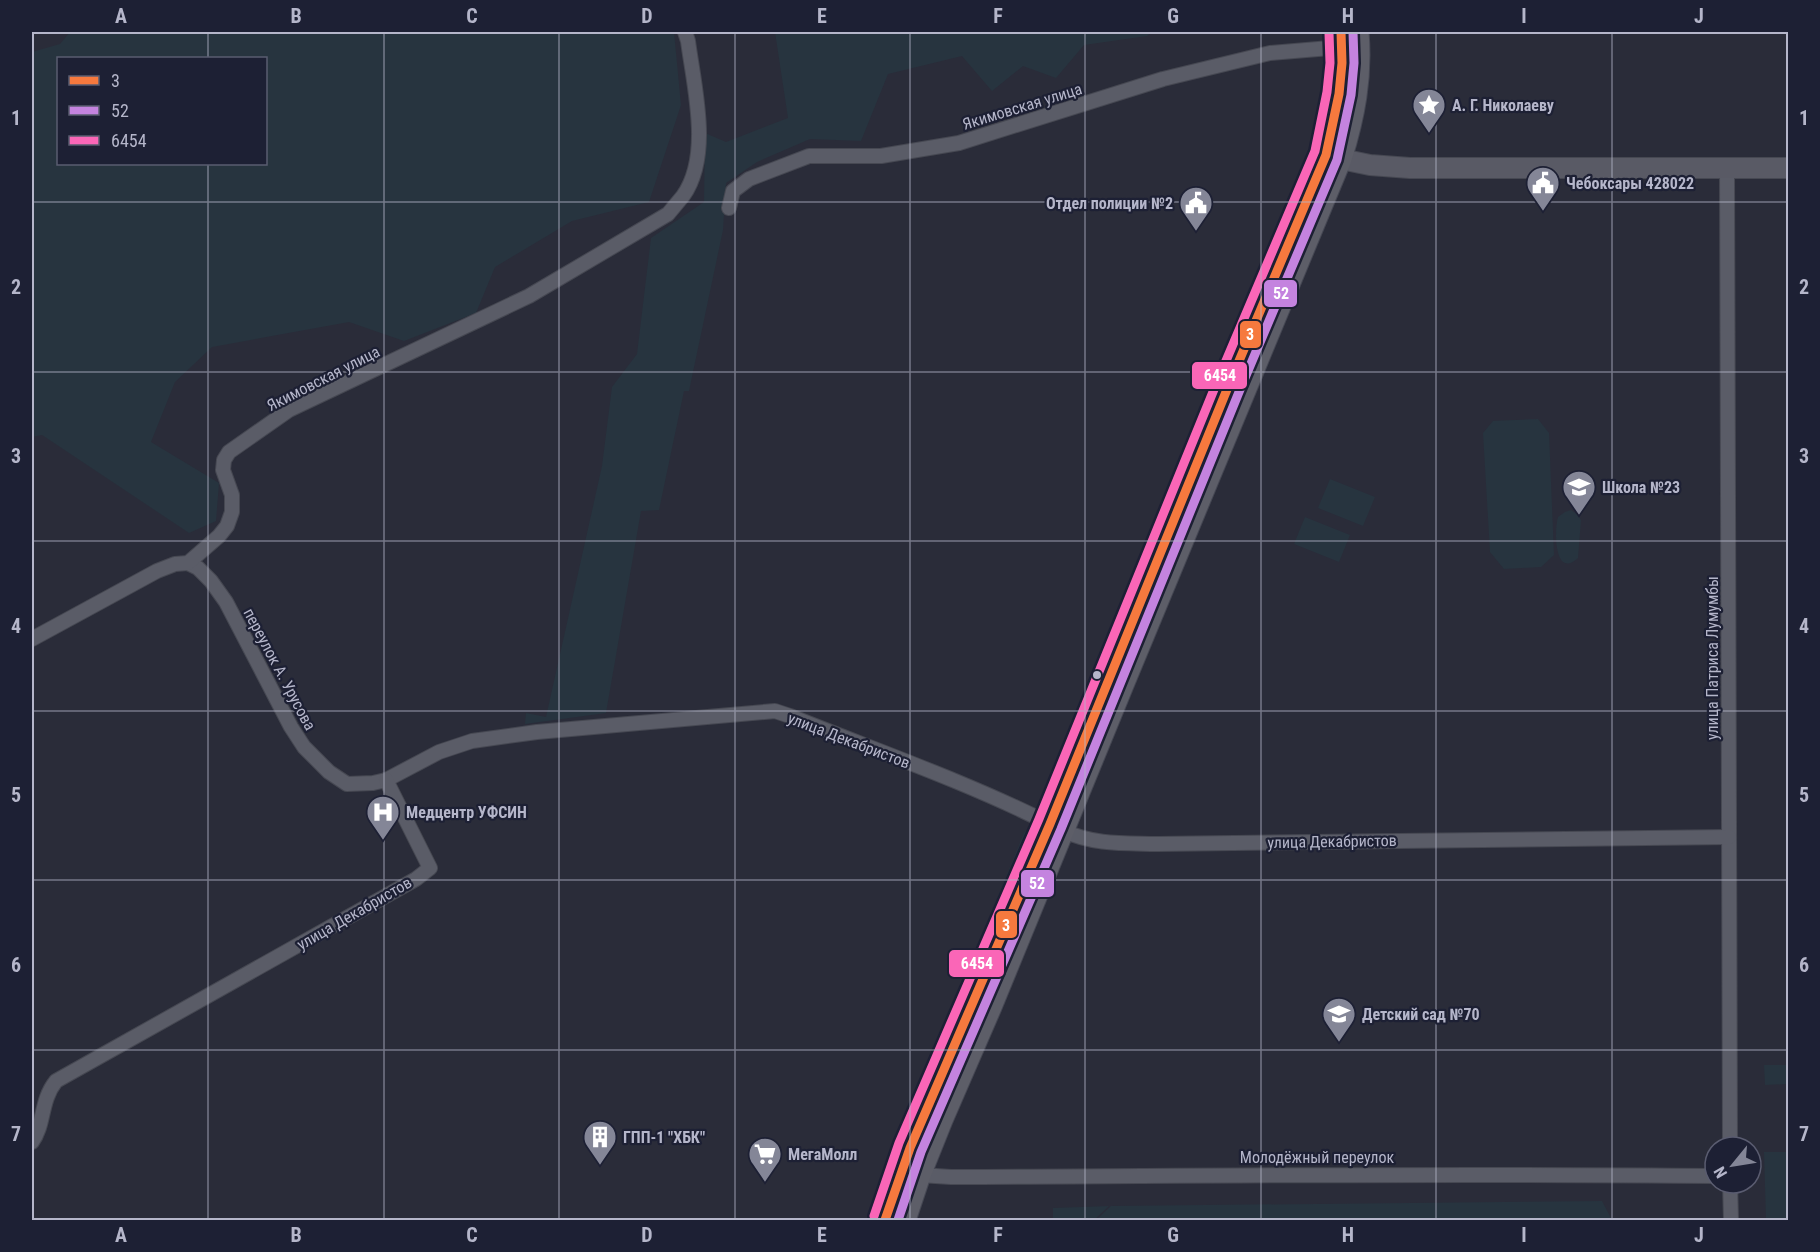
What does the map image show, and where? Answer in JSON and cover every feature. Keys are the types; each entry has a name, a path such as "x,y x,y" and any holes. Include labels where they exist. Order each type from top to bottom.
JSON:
{"main road":[{"path":"885,1221 910,1148 1123,685 1333,157 1353,119 1357,91 1358,32"},
{"path":"1333,157 1342,39"},
{"path":"905,1221 920,1175 991,1007 1057,828"}],"street":[{"name":"Якимовская улица","path":"32,639 158,571 175,564 188,563 219,536 227,526 232,512 232,495 223,470 224,460 229,452 289,410 529,296 668,214 684,195 694,172 699,144 698,116 686,32"},
{"name":"Якимовская улица","path":"729,208 733,191 748,178 809,156 881,156 958,143 1173,76 1342,39"},
{"path":"1333,157 1370,165 1410,168 1788,168"},
{"name":"улица Патриса Лумумбы","path":"1727,168 1730,1135"},
{"name":"переулок А. Урусова","path":"188,563 198,568 212,581 226,602 291,727 304,747 329,772 347,784 386,780"},
{"name":"улица Декабристов","path":"32,1142 40,1125 48,1092 56,1081 416,879 430,868 386,780 458,744 492,737 775,711 1017,808 1078,838 1094,842 1729,837"},
{"name":"Молодёжный переулок","path":"920,1175 951,1177 1202,1174 1703,1176"},
{"path":"1730,1195 1731,1221"}],"shaded area":[{"path":"70,32 674,32 681,105 649,202 572,221 495,267 476,313 404,341 349,322 212,347 175,382 151,442 219,483 216,521 189,533 42,435 32,437 32,52 60,44"},
{"path":"775,32 1152,32 1147,36 1084,45 1056,78 1023,66 992,91 962,56 888,74 861,141 810,139 757,162 726,183 723,230 689,391 684,391 659,510 641,511 606,713 525,724 526,713 546,717 602,466 612,387 637,354 651,238 704,202 705,133 726,142 788,118"},
{"path":"1538,419 1549,433 1554,555 1541,567 1504,569 1490,552 1483,433 1493,421"},
{"path":"1330,479 1375,497 1363,526 1318,508"},
{"path":"1571,510 1581,520 1578,558 1570,563 1564,563 1560,558 1556,541 1557,523 1558,517"},
{"path":"1305,517 1350,535 1339,562 1294,544"},
{"path":"1027,830 1031,830 1034,837 907,1133 905,1133 902,1129"},
{"path":"1764,1065 1788,1065 1788,1084 1765,1085"},
{"path":"1764,1152 1788,1152 1788,1220 1766,1220"},
{"path":"1602,1201 1612,1220 1096,1220 1111,1206"},
{"path":"1109,1206 1094,1220 1053,1220 1053,1208"}],"transit line":[{"name":"3","path":"885,1220 910,1148 1050,824 1228,387 1326,155 1339,94 1342,63 1341,32"},
{"name":"52","path":"898,1220 921,1152 1061,829 1239,392 1337,160 1351,95 1354,63 1353,32"},
{"name":"6454","path":"874,1216 899,1143 1039,819 1217,382 1315,151 1327,92 1330,63 1329,33"}],"place":[{"name":"А. Г. Николаеву","path":"1429,134"},
{"name":"Чебоксары 428022","path":"1543,212"},
{"name":"Отдел полиции №2","path":"1196,232"},
{"name":"Школа №23","path":"1579,516"},
{"name":"Медцентр УФСИН","path":"383,841"},
{"name":"Детский сад №70","path":"1339,1043"},
{"name":"ГПП-1 \"ХБК\"","path":"600,1166"},
{"name":"МегаМолл","path":"765,1183"}]}
